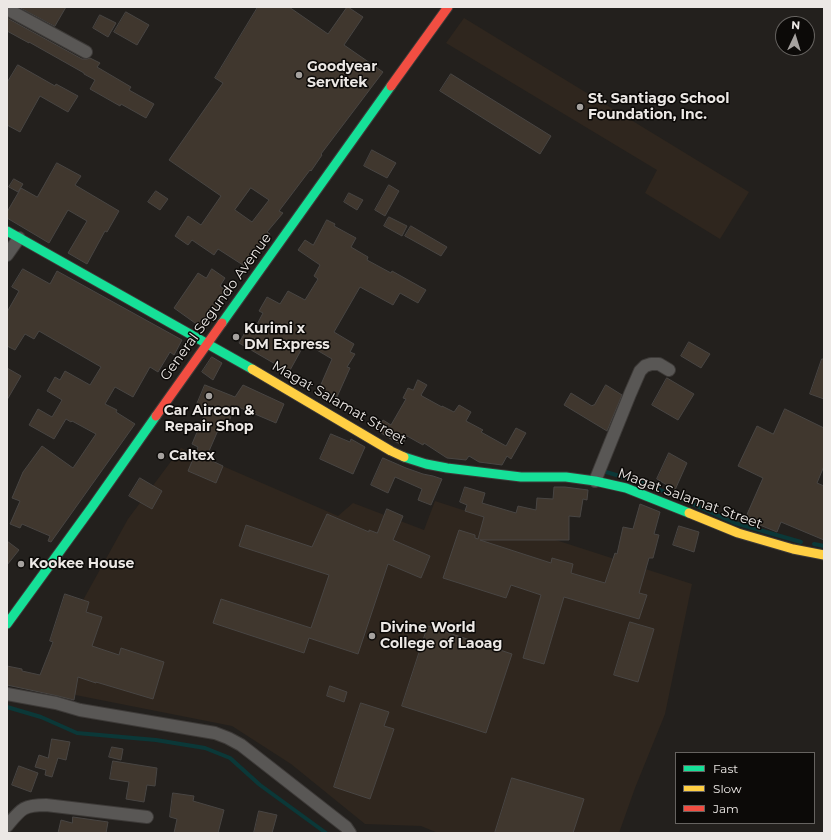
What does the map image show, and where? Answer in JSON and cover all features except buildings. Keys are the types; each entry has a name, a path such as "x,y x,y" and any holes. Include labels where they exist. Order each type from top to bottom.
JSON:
{"main road":[{"name":"General Segundo Avenue","path":"7,624 448,7"},
{"name":"Magat Salamat Street","path":"7,230 207,343 391,451 410,459 447,468 521,477 566,477 595,481 626,488 738,533 792,549 824,555"}],"street":[{"path":"7,9 86,52"},
{"path":"7,255 19,238"},
{"path":"595,481 640,371 645,366 651,364 659,364 669,370"},
{"path":"7,694 80,710 215,733 228,738 240,745 346,827 350,833"},
{"path":"7,826 18,813 26,807 36,805 147,817"}],"shaded area":[{"name":"St. Santiago School Foundation, Inc.","path":"464,18 749,192 720,239 645,193 657,170 446,43"},
{"name":"Divine World College of Laoag","path":"181,448 338,516 353,503 424,530 435,501 692,584 665,714 635,788 619,833 438,833 421,826 365,824 291,764 232,726 35,687 128,519"}],"waterway":[{"path":"606,472 647,484 735,523 801,542"},
{"path":"814,544 824,546"},
{"path":"7,707 41,717 77,733 156,740 205,748 230,758 260,785 326,833"}],"traffic: fast":[{"path":"222,323 391,86"},
{"path":"7,231 252,369"},
{"path":"7,624 156,416"},
{"path":"404,457 426,464 447,468 521,477 566,477 595,481 626,488 689,513"}],"traffic: slow":[{"path":"252,369 391,451 404,457"},
{"path":"689,513 738,533 793,549 824,555"}],"traffic: jam":[{"path":"391,86 448,7"},
{"path":"156,416 222,323"}],"place":[{"name":"Goodyear Servitek","path":"299,75"},
{"name":"St. Santiago School Foundation, Inc.","path":"580,107"},
{"name":"Kurimi x DM Express","path":"236,337"},
{"name":"Car Aircon & Repair Shop","path":"209,396"},
{"name":"Caltex","path":"161,456"},
{"name":"Kookee House","path":"21,564"},
{"name":"Divine World College of Laoag","path":"372,636"}]}
